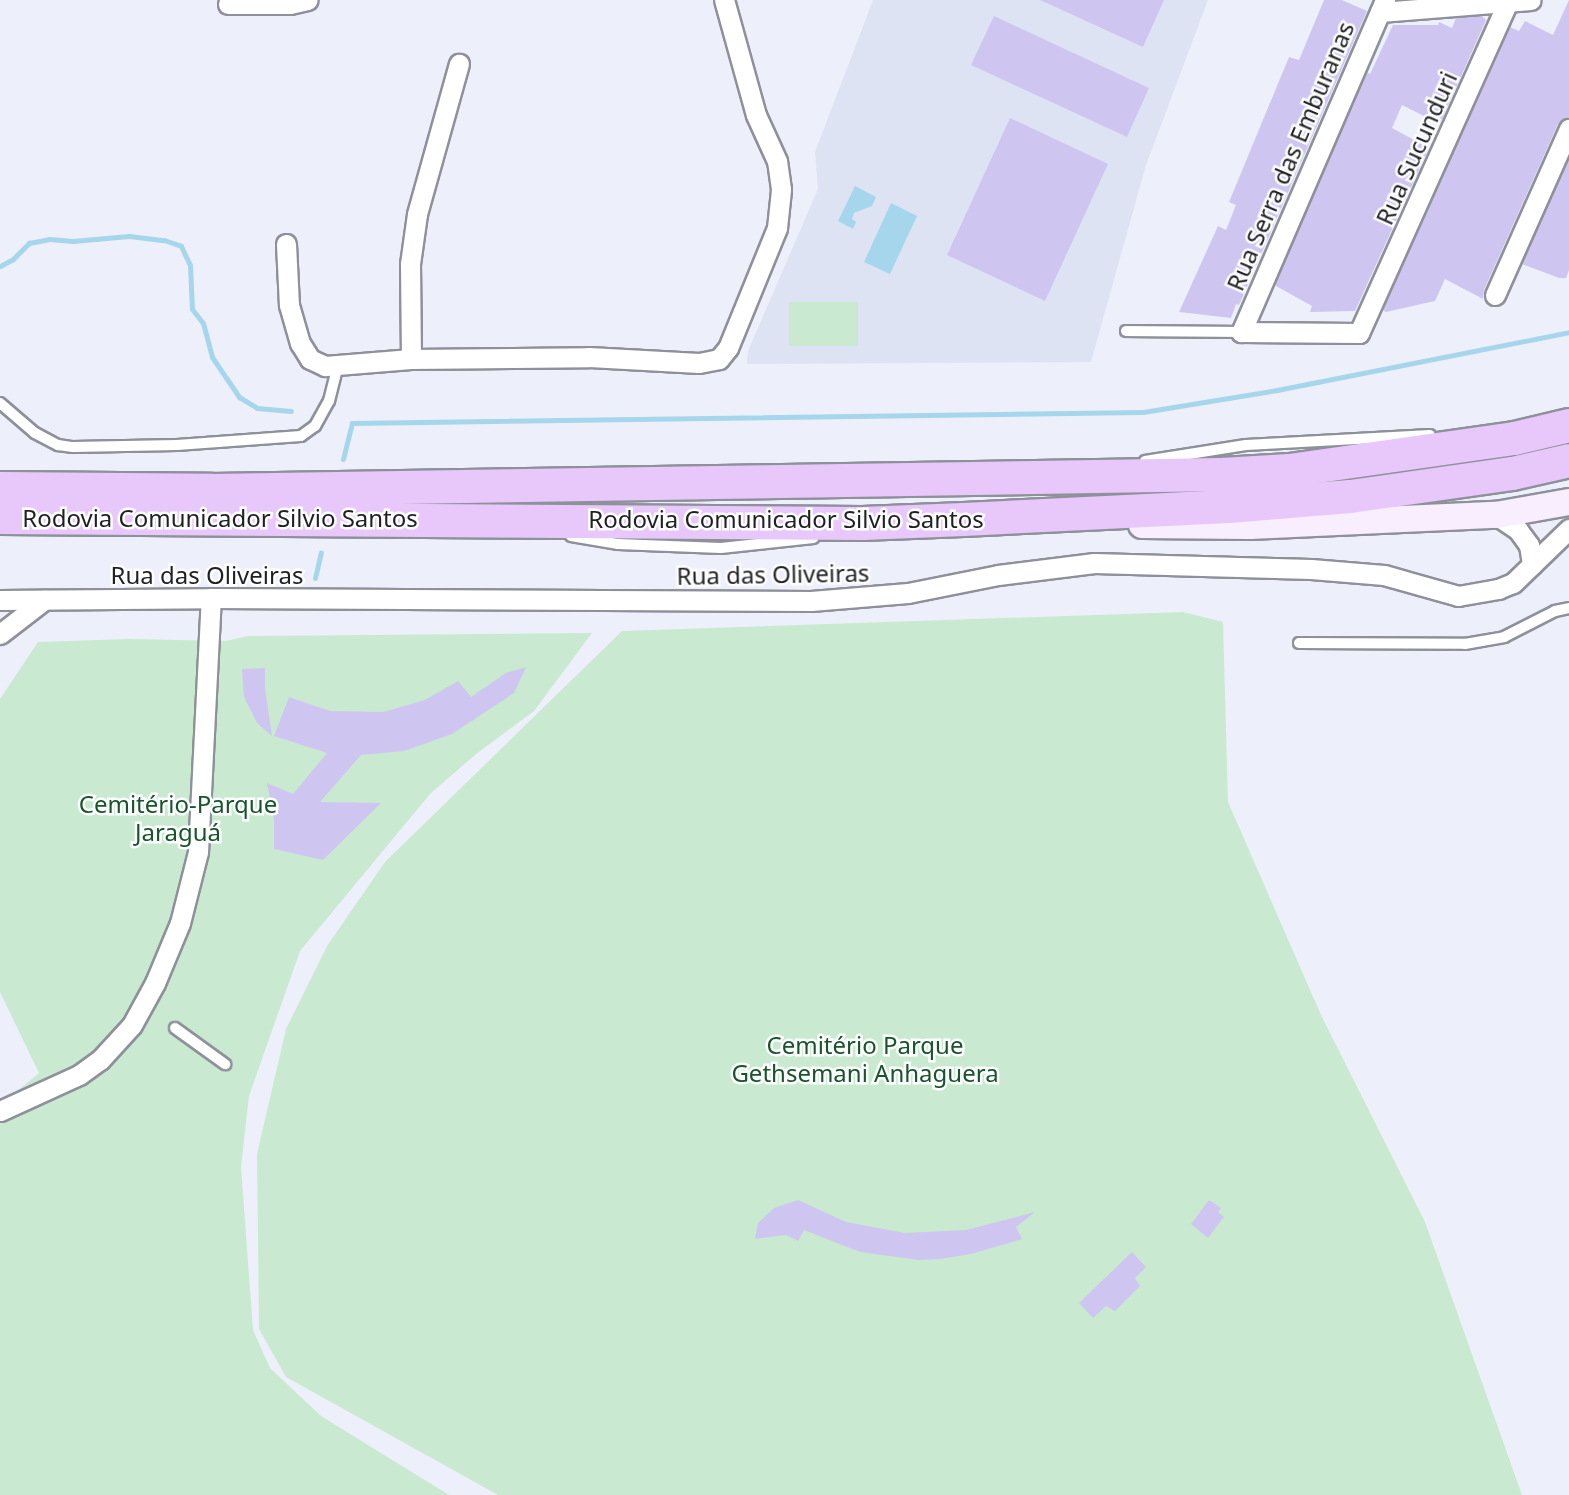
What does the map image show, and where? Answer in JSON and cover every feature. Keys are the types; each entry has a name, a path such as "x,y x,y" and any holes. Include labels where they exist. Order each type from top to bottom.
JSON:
{"highway":[{"name":"Rodovia Comunicador Silvio Santos","path":"2,511 211,491 1042,478 1289,470 1514,438 1569,425"},
{"name":"Rodovia Comunicador Silvio Santos","path":"2,511 862,523 1228,506 1350,496 1512,473 1569,460"}],"main road":[{"path":"963,519 1250,526 1496,515 1569,502"}],"street":[{"path":"228,4 290,4 307,0"},
{"path":"286,244 289,304 300,343 310,359 325,366 411,359 589,357 698,363 719,359 728,348 777,228 781,189 777,161 756,115 724,0"},
{"path":"1382,6 1531,0"},
{"name":"Rua Sucunduri","path":"1241,332 1359,333 1509,1"},
{"name":"Rua Serra das Emburanas","path":"1241,332 1382,6"},
{"path":"411,359 410,264 417,214 459,64"},
{"path":"1495,295 1569,129"},
{"path":"1496,515 1517,530 1529,545 1532,565"},
{"name":"Rua das Oliveiras","path":"0,600 211,598 811,601 908,593 998,575 1094,563 1384,575 1458,596 1498,589 1514,583 1569,529"},
{"path":"0,1111 79,1075 100,1060 132,1025 155,983 175,935 198,852 211,598"},
{"path":"0,634 44,600"}],"lane":[{"path":"1126,331 1241,332"},
{"path":"0,403 36,433 58,445 73,447 177,445 301,436 315,426 329,401 338,365"},
{"path":"1137,462 1246,445 1438,435"},
{"path":"1450,436 1514,438"},
{"path":"1042,478 1123,464"},
{"path":"470,518 551,532"},
{"path":"564,535 618,544 721,548 831,536 862,523"},
{"path":"1299,643 1465,644 1504,637 1555,611 1569,608"},
{"path":"175,1028 225,1064"}],"shaded area":[{"path":"873,0 1208,0 1146,165 1091,362 747,364 748,351 818,189 815,152"}],"green space":[{"path":"789,302 858,302 858,346 789,346"},
{"name":"Cemitério Parque Gethsemani Anhaguera","path":"1183,612 1223,622 1228,802 1321,1015 1425,1222 1522,1495 498,1495 286,1377 259,1329 257,1154 286,1029 327,946 385,862 622,631"},
{"name":"Cemitério-Parque Jaraguá","path":"592,633 534,711 476,754 430,794 300,951 249,1096 241,1167 253,1330 270,1368 321,1416 449,1495 0,1495 0,1105 39,1073 0,992 0,699 38,642 129,639 226,641 248,636"}],"water":[{"path":"855,186 876,197 872,206 854,213 852,219 856,222 853,229 838,221"},
{"path":"891,203 917,216 890,274 864,262"}],"building":[{"path":"1040,0 1164,0 1143,47"},
{"path":"1324,0 1342,0 1367,11 1239,305 1236,304 1231,318 1179,312 1218,226 1226,230 1236,205 1229,202 1289,57 1299,60"},
{"path":"1569,0 1569,117 1558,124 1484,290 1483,299 1445,279 1435,301 1386,312 1383,310 1510,27 1519,31 1525,21 1553,35"},
{"path":"994,16 1149,88 1127,137 971,65"},
{"path":"1482,16 1486,20 1440,124 1402,105 1392,128 1429,148 1355,311 1310,312 1312,306 1276,286 1276,281 1367,72 1370,74 1393,25 1438,25 1439,22 1452,28 1456,18"},
{"path":"1010,118 1108,164 1045,301 947,255"},
{"path":"1569,159 1569,270 1566,278 1559,278 1522,264"},
{"path":"526,667 514,693 452,734 404,751 361,755 320,802 381,803 323,860 274,849 274,820 267,783 293,794 327,753 274,736 289,697 330,711 383,712 425,700 458,681 471,697 506,673"},
{"path":"265,668 265,689 272,736 257,723 244,697 242,669"},
{"path":"798,1200 846,1222 905,1233 966,1230 1035,1212 1016,1227 1022,1239 971,1254 940,1259 919,1260 860,1252 804,1230 798,1241 786,1235 755,1239 758,1223 774,1208"},
{"path":"1209,1200 1221,1208 1218,1212 1224,1217 1208,1238 1191,1224"},
{"path":"1132,1252 1146,1267 1135,1278 1140,1286 1115,1311 1106,1306 1093,1318 1079,1303"}],"waterway":[{"path":"0,266 13,259 29,243 49,239 73,241 129,236 164,240 181,246 190,265 192,309 203,323 212,357 239,397 257,408 291,411"},
{"path":"343,459 352,423 1143,412 1277,390 1569,332"},
{"path":"315,578 321,553"}]}
